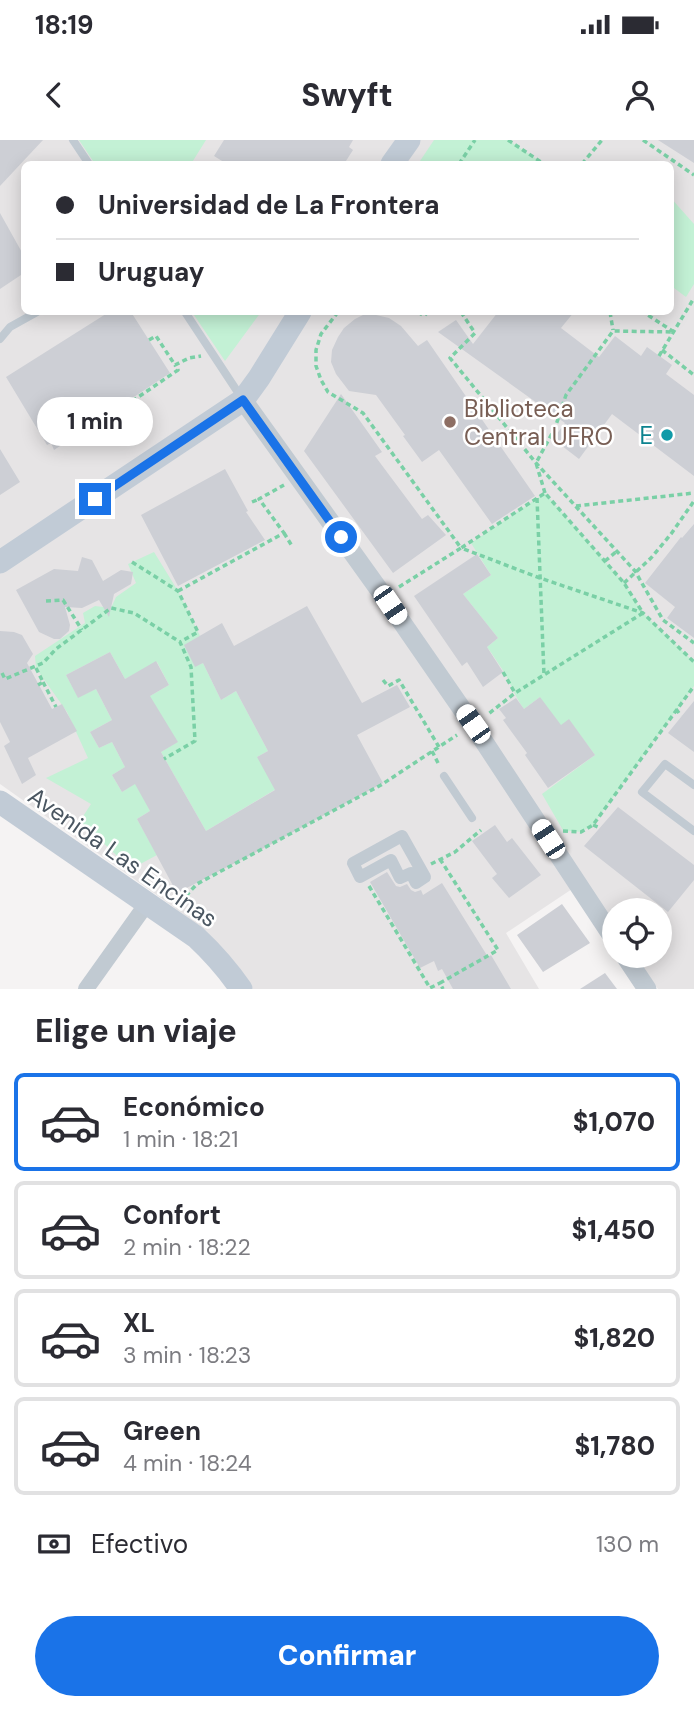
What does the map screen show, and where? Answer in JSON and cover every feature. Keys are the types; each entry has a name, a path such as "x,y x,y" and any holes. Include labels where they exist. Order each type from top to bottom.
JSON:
{"main road":[{"path":"394,161 409,140"},
{"path":"0,562 243,400 298,315"},
{"name":"Avenida Las Encinas","path":"0,802 196,937 231,974 241,989"}],"street":[{"path":"243,400 473,724 602,921"},
{"path":"402,836 425,877 416,883 411,873 400,878 391,860 363,875 360,877 353,863 402,836"},
{"path":"91,987 148,902"},
{"path":"633,968 647,989"}],"lane":[{"path":"73,140 87,161"},
{"path":"0,339 10,327 32,315"},
{"path":"187,315 243,400"},
{"path":"694,785 665,764 642,792 694,831"},
{"path":"444,776 472,818"}],"path":[{"path":"461,161 475,140"},
{"path":"508,140 540,161"},
{"path":"584,161 602,140"},
{"path":"643,140 694,174"},
{"path":"659,356 692,307 694,298"},
{"path":"334,315 321,334 316,350 316,366 321,380 328,392 363,413 461,548 643,613"},
{"path":"463,315 475,334 450,358 536,463 618,551 635,572 663,620 694,643"},
{"path":"610,315 613,331 566,395 555,428 536,463 545,493 624,583 643,613 694,662"},
{"path":"648,315 674,332"},
{"path":"613,331 674,332"},
{"path":"70,439 72,442 105,417 178,370 156,336 149,340"},
{"path":"662,351 694,375"},
{"path":"175,365 189,358 214,355"},
{"path":"252,502 298,477"},
{"path":"394,591 545,493"},
{"path":"576,506 694,493"},
{"path":"537,498 544,676"},
{"path":"259,499 292,546"},
{"path":"624,583 651,558 694,501"},
{"path":"178,591 284,533"},
{"path":"605,561 618,551"},
{"path":"132,562 178,591 198,632 180,642"},
{"path":"58,593 69,615 82,630"},
{"path":"46,601 63,600"},
{"path":"2,673 5,679 36,668 110,606 134,613 180,642 191,667 195,741 164,758"},
{"path":"482,718 643,613"},
{"path":"36,668 41,683 56,707"},
{"path":"503,671 515,694"},
{"path":"383,680 388,686 399,680 439,747"},
{"path":"558,822 564,832 581,832 593,825 694,686"},
{"path":"676,709 681,716"},
{"path":"167,916 197,884 381,785 460,733"},
{"path":"593,825 600,828"},
{"path":"420,869 455,852 481,830"},
{"path":"363,875 430,988 498,950 440,859"},
{"path":"440,983 443,989"}],"shaded area":[{"path":"0,140 694,140 694,989 658,989 643,968 672,968 672,898 602,898 602,907 584,881 506,933 539,989 253,989 206,931 0,784"}],"green space":[{"path":"79,140 206,140 193,161 93,161"},
{"path":"434,140 508,140 540,161 420,161"},
{"path":"674,202 694,224 694,284 686,297 674,288"},
{"path":"194,315 259,315 225,361"},
{"path":"545,493 624,583 643,613 694,662 694,686 593,825 581,832 564,832 542,794 595,755 569,720 550,734 540,697 524,709 487,647 498,638 463,594 491,575 471,543"},
{"path":"154,552 178,591 200,636 185,645 196,666 203,663 221,700 236,691 268,751 257,757 286,783 206,831 161,752 177,742 143,700 169,685 157,662 125,679 110,652 66,675 78,697 96,689 112,720 90,732 99,748 112,742 125,767 112,775 122,792 137,782 150,811 137,819 157,855 131,869 80,821 91,804 46,778 88,758 67,712 36,668 35,656 85,623 83,613 95,606 111,608 116,597 136,583 128,564"}],"building":[{"path":"0,140 43,140 21,161 0,186"},
{"path":"224,140 353,140 349,147 353,150 346,161 222,161 214,156"},
{"path":"658,140 694,140 694,163"},
{"path":"0,213 21,251 21,275 0,289"},
{"path":"104,315 133,315 170,373 54,450 51,443 47,445 6,377"},
{"name":"Biblioteca Central UFRO","path":"363,315 389,318 401,326 418,346 427,340 535,496 492,524 439,450 422,462 376,395 349,391 331,362 332,350 344,328"},
{"path":"496,315 572,315 561,328 599,357 615,336 641,356 647,347 672,365 666,374 694,395 694,476 612,414 579,459 553,439 565,423 438,332 456,320 473,344"},
{"path":"341,394 382,452 375,456 422,519 428,515 446,535 393,573 304,451"},
{"path":"0,449 20,482 0,495"},
{"path":"225,469 248,511 246,512 265,540 178,586 141,515"},
{"path":"694,524 694,638 667,618 675,607 645,583"},
{"path":"477,554 491,575 463,594 498,638 487,647 503,672 483,687 467,662 462,666 414,596"},
{"path":"82,557 92,560 103,581 121,570 133,572 131,584 114,594 109,617 99,600 82,608 65,607 69,631 60,639 54,639 39,632 16,590 54,569 78,571"},
{"path":"307,606 362,703 397,685 410,707 357,735 383,783 177,893 137,819 150,811 135,784 122,792 112,775 125,767 112,742 99,748 90,732 112,720 96,689 78,698 66,675 110,652 125,679 156,661 169,685 150,696 178,742 161,752 206,831 275,790 257,757 268,751 236,691 221,700 203,663 195,667 184,645 222,623 234,646"},
{"path":"0,631 22,635 33,654 27,663 52,709 62,704 77,731 28,758 36,775 22,784 4,746 10,742 0,722"},
{"path":"540,697 561,725 569,719 595,755 548,788 503,720 506,718 499,709 516,698 524,709"},
{"path":"694,701 694,752 668,733"},
{"path":"618,807 694,865 694,880 672,907 672,898 650,898 584,846"},
{"path":"495,825 507,842 512,838 541,875 509,898 492,878 497,874 472,841"},
{"path":"387,872 396,886 407,884 415,892 421,890 423,895 442,883 511,989 453,989 442,969 438,971 434,961 420,968 370,882"},
{"path":"562,904 590,943 543,972 517,935"},
{"path":"605,973 617,989 580,989"}],"place":[{"name":"Biblioteca Central UFRO","path":"450,422"},
{"name":"E","path":"667,435"}],"route":[{"path":"95,499 243,400 341,537"}]}
